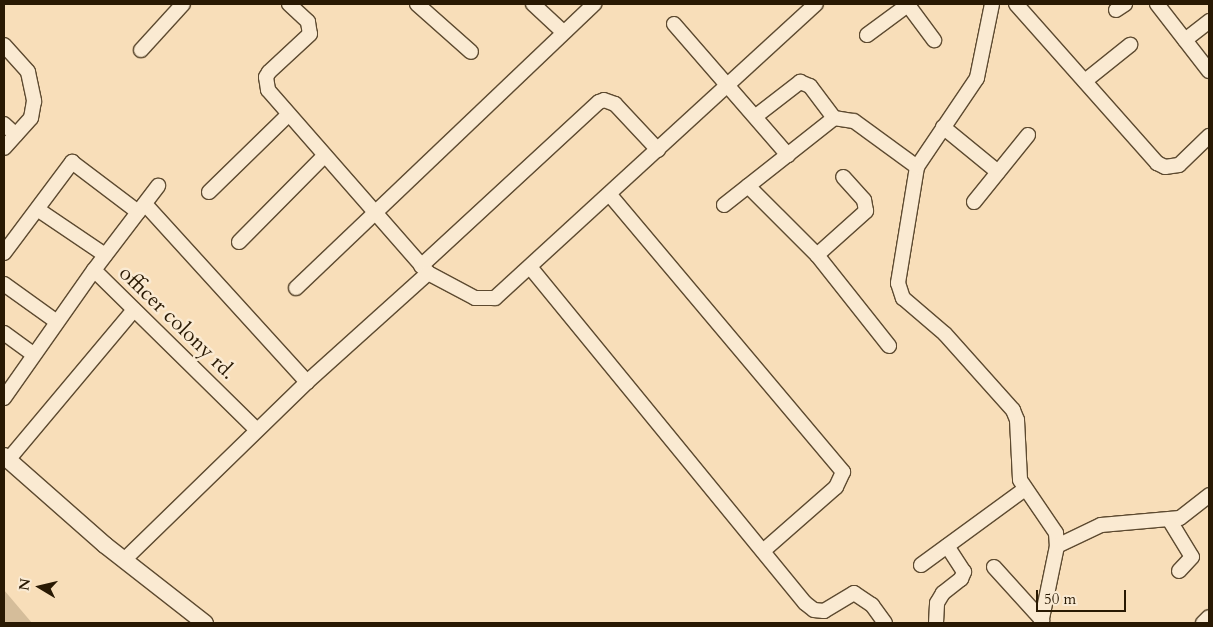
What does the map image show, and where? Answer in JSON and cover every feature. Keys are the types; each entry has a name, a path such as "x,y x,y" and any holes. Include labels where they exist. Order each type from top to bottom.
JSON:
{"street":[{"path":"141,50 183,4"},
{"path":"289,4 308,22 310,34 269,72 266,84 288,115 424,269 475,298 486,300 495,298 530,267 816,4"},
{"path":"417,4 471,52"},
{"path":"533,4 563,32"},
{"path":"296,288 373,211 594,4"},
{"path":"868,35 909,4 934,40"},
{"path":"992,4 977,78 917,167 899,291 944,334 1013,410 1018,434 1017,466 1025,489 1052,522 1057,546 1041,622"},
{"path":"1016,4 1164,167 1179,165 1209,136"},
{"path":"1157,4 1209,71"},
{"path":"1185,40 1209,21"},
{"path":"674,24 788,155"},
{"path":"1085,81 1130,44"},
{"path":"4,45 28,72 33,87 31,118 4,148"},
{"path":"756,116 800,82 810,86 834,118 854,121 917,167"},
{"path":"124,560 599,102 604,100 615,104 658,150"},
{"path":"209,192 288,115"},
{"path":"724,204 834,118"},
{"path":"4,124 16,135"},
{"path":"943,127 998,172"},
{"path":"974,202 1028,135"},
{"path":"239,242 324,156"},
{"path":"4,253 72,162 141,208 307,382"},
{"path":"817,255 866,211 864,200 843,177"},
{"path":"94,270 158,186"},
{"path":"748,186 817,255 889,346"},
{"path":"610,194 843,472 836,487 763,551"},
{"path":"43,213 105,255"},
{"path":"530,267 763,551 814,610 824,611 854,592 872,604 885,623"},
{"name":"officer colony rd.","path":"4,398 94,270 257,430"},
{"path":"4,284 57,322"},
{"path":"134,310 6,458 124,560 205,623"},
{"path":"4,333 34,355"},
{"path":"921,565 1025,489"},
{"path":"1057,546 1102,525 1170,521 1180,518 1209,495"},
{"path":"1170,521 1191,552 1191,561 1179,571"},
{"path":"936,623 937,603 963,576 962,568 947,546"},
{"path":"994,567 1041,622"},
{"path":"1203,623 1209,617"}],"shaded area":[{"path":"4,590 32,623 4,623"}]}
